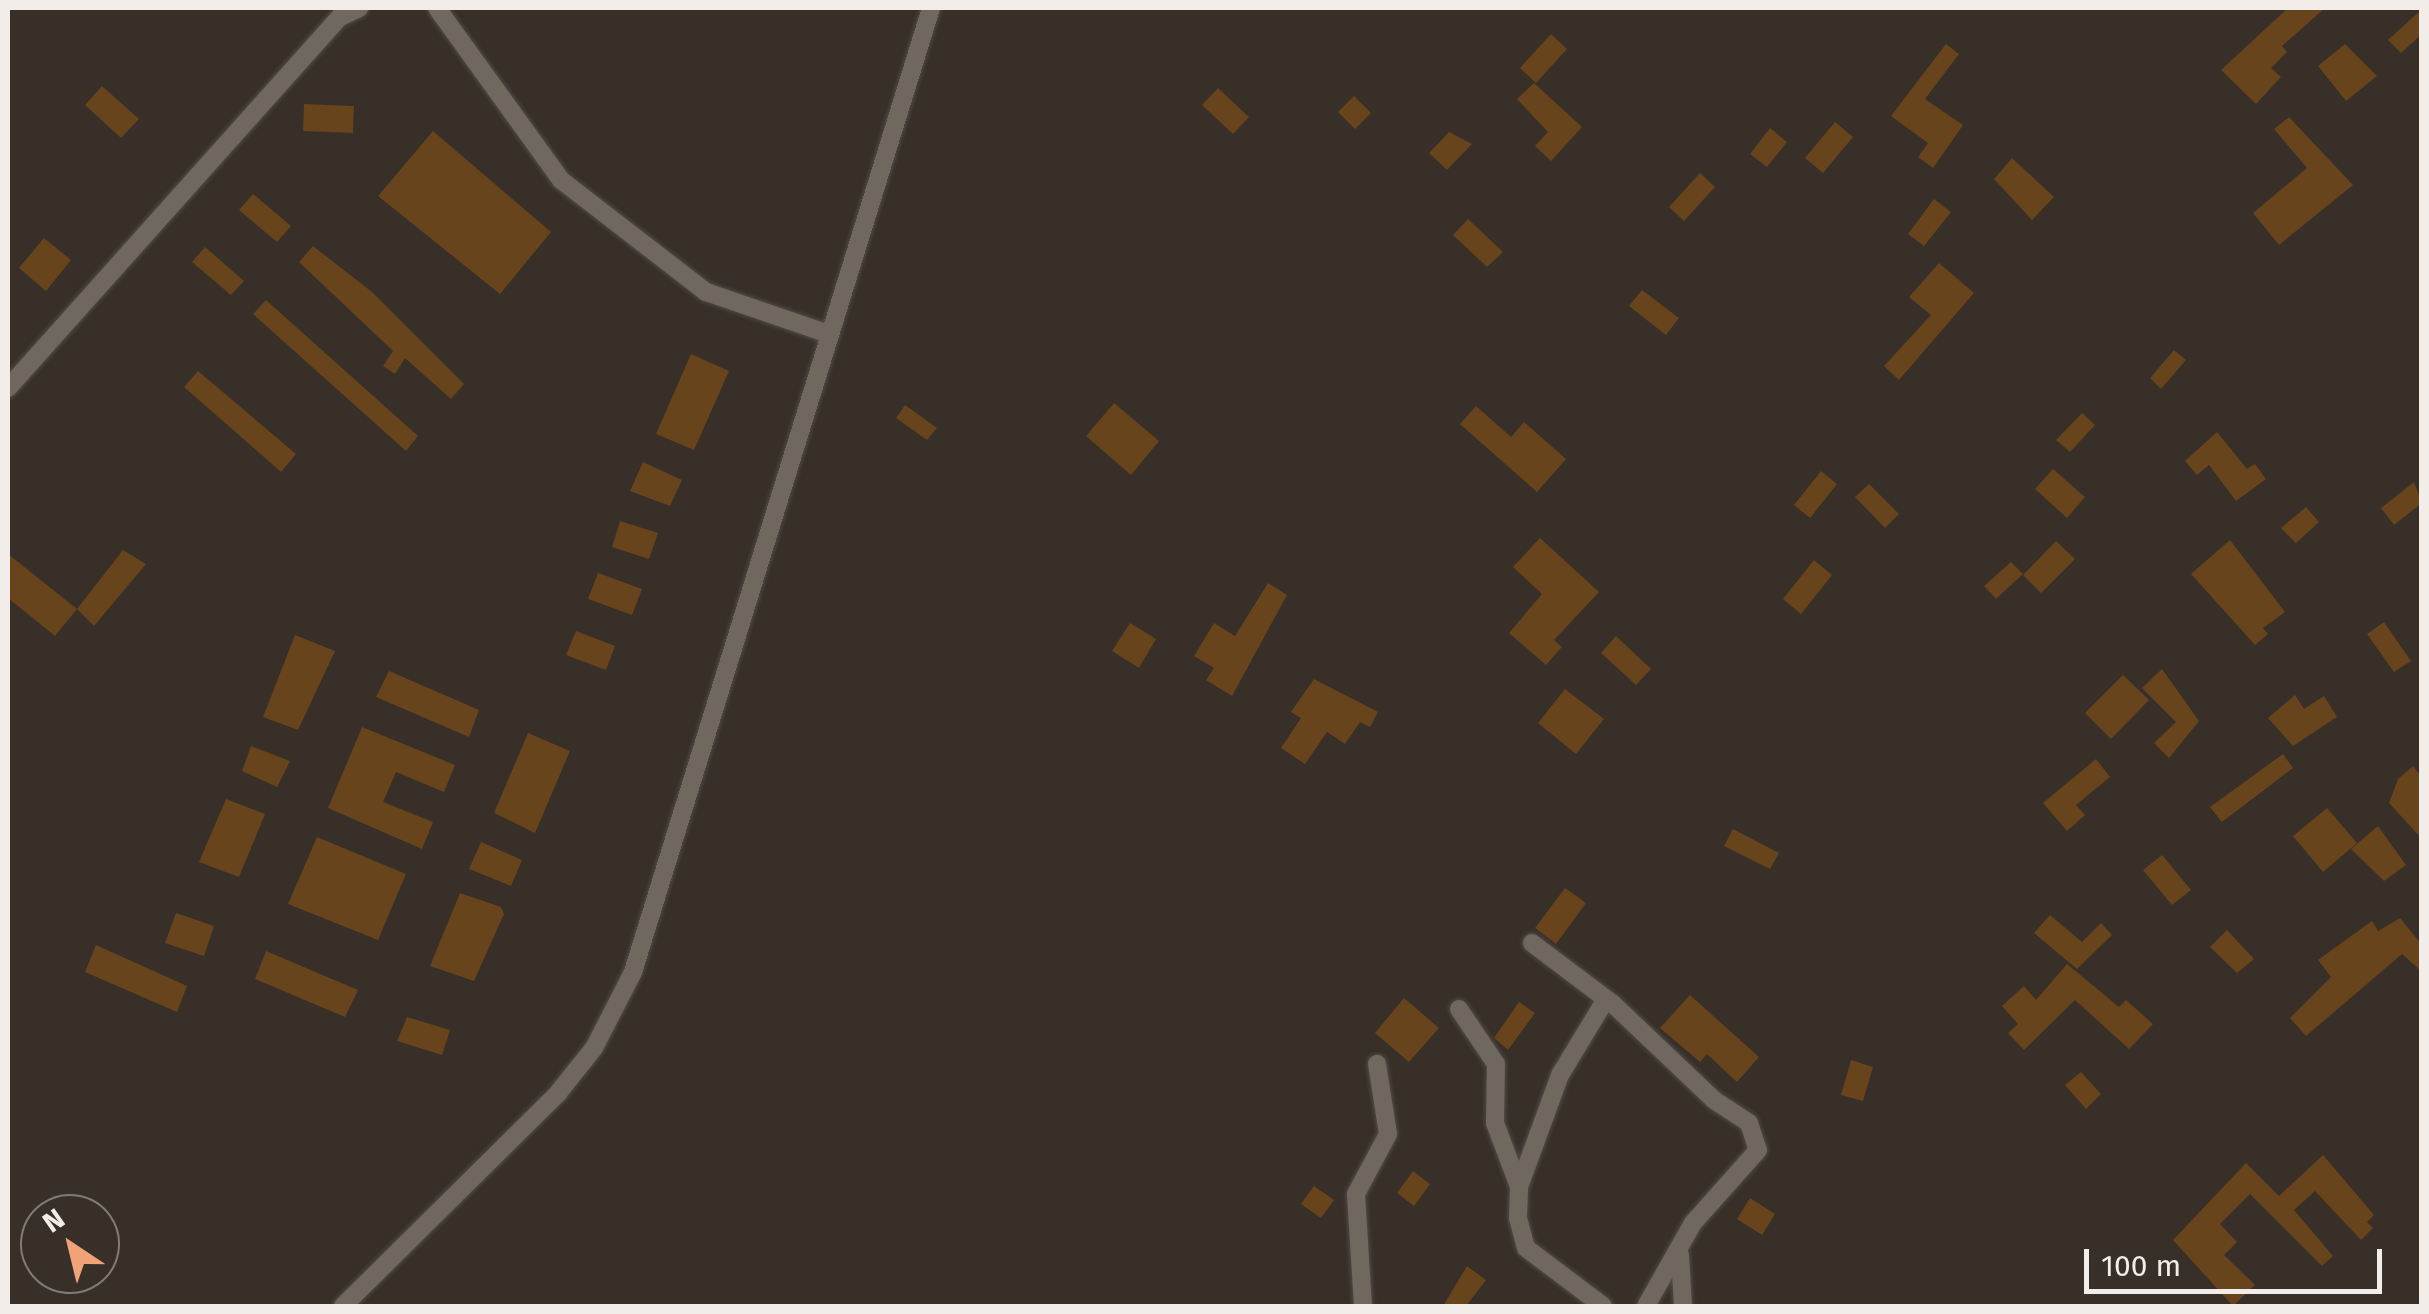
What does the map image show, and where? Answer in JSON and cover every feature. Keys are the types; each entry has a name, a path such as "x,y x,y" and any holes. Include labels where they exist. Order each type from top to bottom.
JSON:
{"street":[{"path":"8,388 328,30 358,8"},
{"path":"437,8 561,180 706,292 828,334"},
{"path":"343,1306 558,1093 613,1015 633,972 931,8"},
{"path":"1532,943 1606,999 1714,1100 1749,1124 1758,1150 1693,1223 1646,1306"},
{"path":"1603,1306 1526,1248 1518,1218 1520,1187 1560,1076 1606,999"},
{"path":"1460,1009 1496,1064 1495,1123 1520,1187"},
{"path":"1363,1306 1356,1194 1388,1134 1377,1064"},
{"path":"1680,1249 1682,1306"}],"building":[{"path":"2288,8 2325,8 2282,46 2287,52 2271,68 2281,77 2256,104 2221,70"},
{"path":"2422,9 2422,34 2401,53 2388,40"},
{"path":"1551,34 1567,49 1536,83 1520,68"},
{"path":"1946,44 1959,54 1925,99 1963,125 1933,168 1918,157 1928,143 1891,116"},
{"path":"2345,44 2377,76 2346,101 2318,66"},
{"path":"1534,83 1582,127 1551,161 1535,146 1548,132 1517,99"},
{"path":"102,86 139,119 121,138 85,105"},
{"path":"1218,88 1249,117 1233,134 1202,105"},
{"path":"1354,96 1371,113 1355,129 1338,112"},
{"path":"304,104 354,106 353,133 303,131"},
{"path":"2289,117 2353,185 2279,245 2253,213 2307,168 2274,129"},
{"path":"1835,122 1853,137 1823,173 1805,158"},
{"path":"1770,128 1787,142 1767,167 1750,154"},
{"path":"433,131 551,232 500,294 378,196"},
{"path":"1449,132 1472,144 1447,170 1429,153"},
{"path":"2012,158 2054,197 2032,220 1994,179"},
{"path":"1700,173 1715,187 1684,221 1669,207"},
{"path":"253,194 291,226 277,242 239,210"},
{"path":"1934,199 1951,212 1924,246 1908,234"},
{"path":"1468,219 1503,252 1487,267 1453,235"},
{"path":"44,238 71,260 46,291 19,268"},
{"path":"313,246 372,292 464,384 451,399 405,358 395,374 383,366 393,351 299,262"},
{"path":"205,247 244,281 231,295 192,262"},
{"path":"1939,263 1974,293 1899,380 1884,366 1931,315 1909,297"},
{"path":"1642,290 1679,318 1666,335 1629,306"},
{"path":"266,300 418,436 406,451 253,314"},
{"path":"2174,350 2186,360 2161,389 2150,378"},
{"path":"691,354 729,371 694,450 656,434"},
{"path":"198,371 296,454 281,472 184,387"},
{"path":"1114,403 1159,441 1131,475 1086,436"},
{"path":"905,405 937,428 927,440 896,418"},
{"path":"1476,406 1511,437 1524,422 1566,459 1537,492 1460,424"},
{"path":"2082,413 2095,425 2070,452 2056,440"},
{"path":"2217,432 2247,469 2255,464 2266,479 2236,501 2209,465 2197,475 2185,461"},
{"path":"643,462 682,480 670,506 630,491"},
{"path":"2053,469 2085,497 2067,518 2035,489"},
{"path":"1821,471 1837,484 1810,518 1794,505"},
{"path":"2414,482 2422,503 2394,525 2381,508"},
{"path":"1869,484 1899,514 1885,528 1855,497"},
{"path":"2306,507 2319,522 2296,543 2281,528"},
{"path":"620,521 658,533 649,559 612,547"},
{"path":"1540,538 1599,592 1554,640 1562,647 1546,665 1509,633 1542,594 1513,567"},
{"path":"2230,540 2285,612 2263,628 2268,634 2255,645 2191,574"},
{"path":"2056,541 2075,559 2041,593 2023,575"},
{"path":"123,550 146,564 94,626 77,609"},
{"path":"8,554 77,609 55,636 8,598"},
{"path":"1814,560 1832,575 1801,614 1783,599"},
{"path":"2011,562 2023,574 1996,599 1984,586"},
{"path":"598,573 642,589 632,615 588,599"},
{"path":"1268,583 1287,595 1232,696 1206,680 1214,668 1194,656 1214,623 1235,636"},
{"path":"2384,622 2411,661 2394,672 2367,634"},
{"path":"1130,623 1156,639 1139,668 1112,651"},
{"path":"576,631 615,646 606,670 566,655"},
{"path":"295,635 335,651 298,730 263,717"},
{"path":"1616,636 1651,669 1636,685 1601,653"},
{"path":"2162,669 2199,721 2169,758 2154,743 2176,722 2142,688"},
{"path":"389,671 479,710 469,737 376,697"},
{"path":"2123,675 2149,700 2111,739 2085,713"},
{"path":"1314,679 1378,712 1370,727 1360,722 1345,744 1327,732 1305,764 1281,748 1301,718 1291,712"},
{"path":"1565,689 1604,719 1576,754 1538,723"},
{"path":"2295,695 2304,709 2324,696 2337,717 2293,746 2268,718"},
{"path":"362,727 455,765 444,792 396,772 383,802 433,822 422,849 328,808"},
{"path":"528,733 570,751 535,833 494,813"},
{"path":"251,746 290,761 277,787 242,771"},
{"path":"2283,754 2293,768 2222,822 2210,807"},
{"path":"2096,759 2110,777 2076,805 2085,815 2067,831 2043,803"},
{"path":"2413,766 2421,776 2422,839 2389,803 2398,779"},
{"path":"226,799 265,814 239,877 199,862"},
{"path":"2327,808 2357,843 2323,872 2293,836"},
{"path":"2378,826 2406,865 2384,881 2351,849"},
{"path":"1733,829 1779,853 1770,869 1724,846"},
{"path":"317,837 406,874 378,940 288,904"},
{"path":"481,842 522,860 511,886 469,869"},
{"path":"2162,855 2191,890 2172,905 2143,870"},
{"path":"1565,888 1586,903 1556,944 1535,928"},
{"path":"460,893 501,907 504,914 474,981 430,966"},
{"path":"176,913 214,926 204,956 165,943"},
{"path":"2050,915 2082,942 2101,923 2112,935 2077,969 2034,933"},
{"path":"2400,918 2422,945 2422,972 2402,954 2306,1036 2290,1018 2331,977 2318,960 2372,921 2378,931"},
{"path":"2227,930 2254,959 2237,973 2210,947"},
{"path":"96,945 187,986 177,1012 85,972"},
{"path":"266,951 358,990 345,1017 255,979"},
{"path":"2067,964 2119,1007 2126,1000 2153,1024 2129,1049 2075,1000 2024,1050 2008,1033 2018,1024 2002,1006 2024,986 2036,1000"},
{"path":"1690,995 1759,1057 1737,1082 1707,1054 1700,1062 1660,1028"},
{"path":"1404,998 1439,1028 1409,1062 1375,1033"},
{"path":"1519,1002 1535,1013 1508,1050 1494,1038"},
{"path":"407,1017 450,1030 442,1055 397,1041"},
{"path":"1851,1060 1873,1067 1863,1101 1841,1095"},
{"path":"2081,1072 2101,1094 2086,1109 2065,1085"},
{"path":"2323,1155 2374,1215 2367,1222 2373,1228 2361,1240 2315,1191 2294,1210 2333,1256 2322,1266 2250,1194 2220,1224 2237,1242 2224,1255 2255,1285 2233,1306 2173,1240 2246,1163 2279,1196"},
{"path":"1413,1171 1430,1184 1414,1206 1397,1193"},
{"path":"1314,1186 1334,1200 1321,1218 1301,1204"},
{"path":"1750,1198 1775,1214 1762,1235 1737,1219"},
{"path":"1467,1266 1486,1280 1466,1306 1443,1306"}]}
